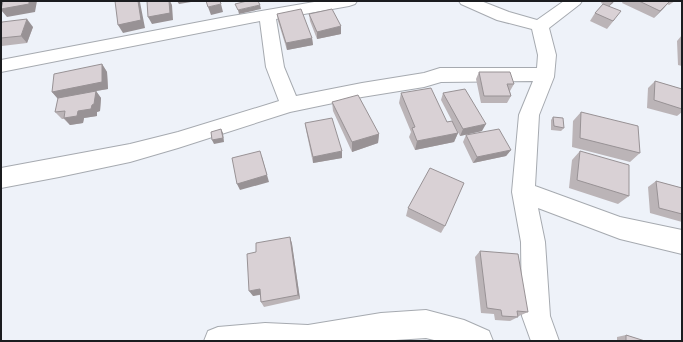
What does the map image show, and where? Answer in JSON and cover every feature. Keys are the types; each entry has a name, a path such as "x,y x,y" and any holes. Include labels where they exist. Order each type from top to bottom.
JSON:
{"street":[{"path":"1,66 267,15 349,1"},
{"path":"467,1 502,16 540,26"},
{"path":"540,26 574,1"},
{"path":"267,15 275,68 290,105"},
{"path":"540,26 547,55 545,77 529,115 523,192 533,242 536,316 545,341"},
{"path":"1,178 59,168 130,153 178,140 290,105 362,90 424,80 440,75 527,74 545,77"},
{"path":"523,192 620,228 682,242"},
{"path":"218,341 265,337 308,340 381,327 426,324 464,334 480,341"}],"building":[{"path":"3,1 29,1 29,4 1,9"},
{"path":"115,1 138,1 141,20 118,25"},
{"path":"147,1 169,1 170,13 148,17"},
{"path":"206,1 220,1 221,4 208,7"},
{"path":"247,1 258,1 260,5 238,10 235,4"},
{"path":"639,1 670,1 660,11"},
{"path":"603,4 621,11 613,21 595,13"},
{"path":"301,9 312,38 286,43 277,14"},
{"path":"332,9 341,26 317,32 309,14"},
{"path":"27,19 21,36 1,38 2,22"},
{"path":"102,64 102,82 52,92 54,74"},
{"path":"479,72 510,72 514,84 507,84 511,96 484,96"},
{"path":"655,81 682,89 682,109 654,100"},
{"path":"431,88 447,122 452,121 458,133 417,141 412,128 415,127 401,93"},
{"path":"465,89 486,124 463,129 443,93"},
{"path":"96,91 94,104 92,105 91,109 78,111 77,116 64,118 65,111 55,112 58,98"},
{"path":"358,95 379,134 352,142 332,102"},
{"path":"581,112 638,126 640,153 580,138"},
{"path":"553,117 563,118 564,128 554,126"},
{"path":"332,118 342,151 313,157 305,123"},
{"path":"221,129 223,138 212,140 211,132"},
{"path":"499,129 511,150 477,157 466,135"},
{"path":"260,151 267,175 237,184 232,158"},
{"path":"580,151 629,165 629,196 577,180"},
{"path":"430,168 464,183 445,226 408,208"},
{"path":"656,181 682,188 682,214 659,208"},
{"path":"290,237 298,295 261,302 260,289 249,291 247,254 256,252 256,243"},
{"path":"480,251 518,254 528,312 517,311 518,317 502,316 501,310 487,308"},
{"path":"626,335 645,341 626,341"}]}
